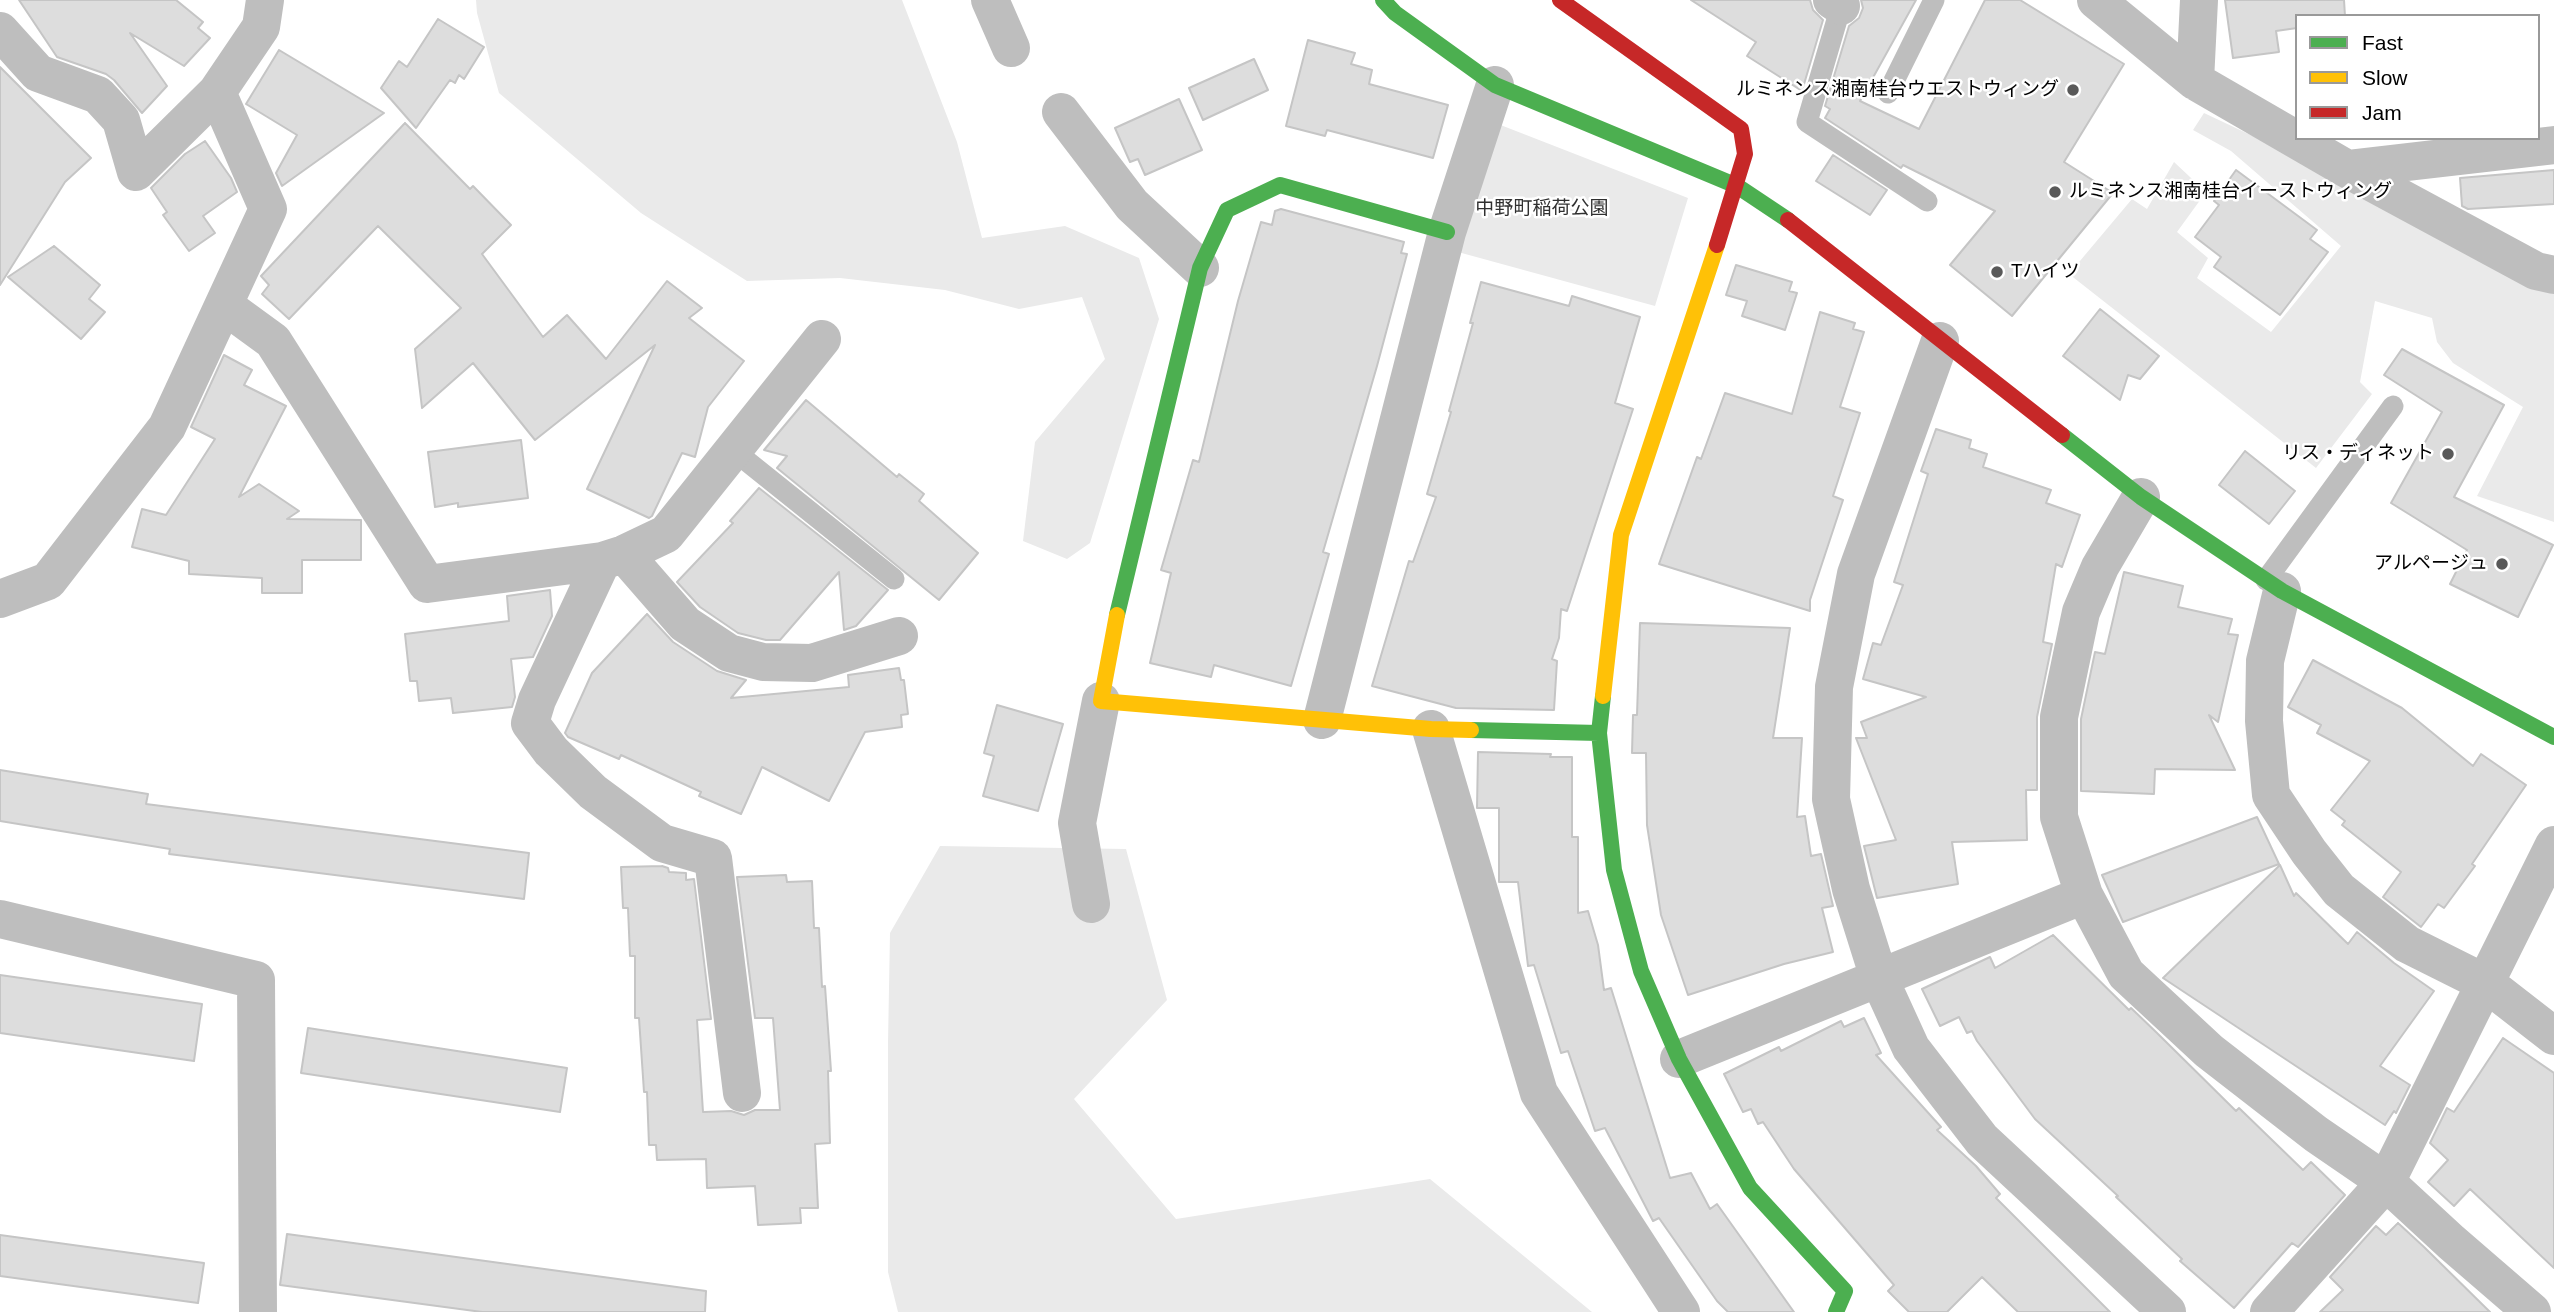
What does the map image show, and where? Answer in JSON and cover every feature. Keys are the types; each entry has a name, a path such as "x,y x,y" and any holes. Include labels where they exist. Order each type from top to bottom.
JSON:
{"street":[{"path":"0,31 38,73 99,95 121,120 136,172 218,92 261,27 265,0"},
{"path":"990,0 1011,47"},
{"path":"1383,0 1395,13 1495,85 1737,186 1797,226 2141,497 2274,585 2554,737"},
{"path":"1560,0 1741,129 1745,154 1737,186 1621,535 1599,733 1614,870 1642,971 1679,1059 1750,1188 1845,1292 1836,1312"},
{"path":"2096,0 2195,81 2295,139"},
{"path":"2195,81 2199,0"},
{"path":"1322,720 1447,232 1495,85"},
{"path":"0,599 48,581 167,427 268,209 218,92"},
{"path":"1061,112 1132,205 1200,268"},
{"path":"2297,140 2536,271 2554,275"},
{"path":"2347,169 2554,145"},
{"path":"1091,904 1077,823 1111,642 1200,268 1227,210 1280,185 1447,232"},
{"path":"225,306 273,341 427,584 613,557 666,534 822,340"},
{"path":"1940,341 1856,574 1834,687 1832,799 1851,890 1879,978 1911,1048 1982,1140 2167,1312"},
{"path":"2141,497 2099,567 2081,612 2059,717 2059,817 2084,895 2126,974 2209,1051 2316,1134 2386,1182 2532,1312"},
{"path":"613,557 685,624 729,653 763,662 812,663 899,636"},
{"path":"613,557 537,700 530,723 551,751 593,792 662,843 713,859 742,1093"},
{"path":"2274,585 2265,661 2264,721 2271,795 2309,852 2339,890 2407,944 2487,984 2554,1036"},
{"path":"1101,701 1431,729 1599,733"},
{"path":"1431,729 1539,1093 1681,1312"},
{"path":"2269,1312 2386,1182 2554,845"},
{"path":"1679,1059 2084,895"},
{"path":"0,919 256,981 258,1312"}],"lane":[{"path":"1888,93 1934,0"},
{"path":"1836,3 1807,122 1927,201"},
{"path":"2274,585 2393,406"},
{"path":"733,450 894,579"}],"green space":[{"path":"476,0 902,0 957,142 982,238 1065,226 1139,258 1159,319 1090,543 1067,559 1023,541 1035,442 1105,359 1082,297 1019,309 945,290 840,278 747,281 641,213 499,93 477,13"},
{"path":"2204,113 2308,162 2554,288 2554,522 2477,496 2523,407 2453,363 2437,342 2432,318 2375,301 2360,382 2372,394 2316,468 2069,274 2132,199 2147,209 2174,162 2206,192 2177,232 2208,258 2197,278 2271,332 2341,246 2231,151 2193,130"},
{"name":"中野町稲荷公園","path":"1498,124 1688,198 1655,306 1458,252"},
{"path":"940,846 1126,849 1167,1000 1074,1099 1176,1219 1430,1179 1592,1312 898,1312 888,1272 890,933"}],"building":[{"path":"19,0 176,0 203,22 198,28 210,38 184,66 130,33 167,86 142,113 106,74 57,57"},
{"path":"1691,0 1810,0 1813,10 1823,20 1802,91 1747,56 1756,42"},
{"path":"1861,0 1916,0 1860,101 1919,129 1985,0 2020,0 2124,64 2064,162 2113,193 2012,316 1950,265 1995,211 1903,165 1901,168 1825,118 1830,109 1825,106 1849,26 1859,18 1863,8"},
{"path":"2225,0 2344,0 2345,14 2295,14 2295,28 2276,31 2279,52 2233,58"},
{"path":"438,19 484,47 464,79 459,75 455,83 450,80 416,128 381,88 399,61 407,67"},
{"path":"1308,40 1355,53 1351,64 1372,70 1369,84 1448,105 1433,158 1327,130 1325,136 1286,126"},
{"path":"279,50 384,113 282,186 276,173 297,135 246,104"},
{"path":"1254,59 1268,90 1203,120 1189,88"},
{"path":"0,67 91,158 65,182 0,285"},
{"path":"1179,99 1202,150 1145,175 1138,159 1130,162 1115,128"},
{"path":"405,123 470,189 473,186 511,225 482,254 543,337 567,315 606,359 667,281 702,308 689,318 744,361 708,407 695,457 682,453 649,518 587,489 655,345 535,440 473,363 422,408 415,349 461,308 378,226 289,319 262,294 269,285 261,276"},
{"path":"205,141 231,178 237,192 203,216 215,233 189,251 163,215 167,212 151,188 185,154"},
{"path":"1833,155 1887,190 1870,215 1816,181"},
{"path":"2236,170 2317,230 2310,239 2328,252 2280,315 2214,267 2221,257 2195,237 2219,205 2214,201"},
{"path":"2554,170 2554,204 2468,209 2462,206 2460,178"},
{"path":"1281,209 1404,242 1401,253 1407,254 1323,552 1329,554 1291,686 1214,665 1211,677 1150,663 1171,573 1161,570 1193,460 1199,462 1238,301 1261,222 1272,225 1275,211"},
{"path":"54,246 100,285 89,299 105,312 81,339 8,277"},
{"path":"1736,265 1792,282 1789,291 1797,293 1785,330 1742,316 1747,301 1726,295"},
{"path":"1481,282 1569,306 1572,296 1640,317 1615,403 1633,409 1567,611 1561,609 1559,638 1552,659 1557,661 1554,710 1456,708 1372,686 1409,561 1413,562 1436,497 1427,494 1451,412 1449,411 1473,323 1470,323"},
{"path":"2100,309 2159,356 2140,379 2128,375 2120,400 2063,356"},
{"path":"1820,312 1855,323 1853,329 1864,332 1840,407 1860,413 1833,496 1843,500 1810,600 1810,611 1659,564 1697,457 1701,459 1725,393 1792,414"},
{"path":"2402,349 2504,405 2454,497 2553,545 2518,617 2450,584 2467,550 2391,503 2442,412 2384,375"},
{"path":"224,355 252,370 244,385 286,406 239,497 259,484 299,511 287,519 361,520 361,560 302,560 302,593 262,593 262,578 189,574 189,561 132,547 142,509 166,515 215,439 191,427"},
{"path":"806,400 897,477 899,474 924,494 919,501 978,553 939,600 777,468 787,456 764,450"},
{"path":"1936,429 1971,440 1969,448 1987,454 1983,467 2051,490 2046,503 2080,515 2062,567 2056,564 2043,642 2052,644 2037,717 2037,790 2026,790 2027,840 1952,842 1958,884 1877,898 1864,846 1896,840 1856,738 1867,738 1861,722 1926,697 1863,679 1873,643 1881,645 1903,585 1894,582 1928,474 1921,471"},
{"path":"521,440 528,498 458,507 458,503 435,507 428,452"},
{"path":"2245,451 2295,491 2269,524 2219,485"},
{"path":"759,488 888,590 856,626 844,630 839,572 780,640 766,640 738,633 700,607 677,582 733,523 730,521"},
{"path":"2124,572 2183,586 2178,607 2232,619 2228,634 2238,635 2218,722 2209,715 2235,770 2155,769 2154,794 2081,791 2081,719 2095,652 2105,654"},
{"path":"550,590 552,616 533,657 511,659 515,697 512,707 453,713 451,698 419,701 417,681 410,681 405,634 509,621 507,596"},
{"path":"647,614 673,642 717,671 746,680 731,698 849,687 848,675 899,668 901,680 904,680 908,714 901,715 902,727 865,732 829,801 762,767 741,814 699,796 701,792 621,755 619,759 568,737 565,733 592,673"},
{"path":"1640,623 1790,628 1773,738 1802,738 1797,817 1805,816 1811,856 1821,854 1833,906 1822,908 1833,952 1784,964 1688,995 1661,915 1647,825 1646,753 1632,753 1633,715 1637,715"},
{"path":"2313,660 2402,708 2473,766 2481,754 2526,785 2472,864 2475,866 2444,908 2438,904 2421,927 2383,897 2401,872 2342,825 2345,821 2331,810 2370,761 2317,733 2321,725 2288,707"},
{"path":"997,705 1063,724 1038,811 983,796 994,756 984,753"},
{"path":"1478,752 1572,757 1572,837 1578,837 1578,913 1588,911 1598,945 1604,990 1611,988 1670,1178 1691,1173 1710,1209 1717,1204 1794,1312 1728,1312 1717,1301 1659,1218 1653,1221 1605,1128 1595,1131 1568,1051 1561,1053 1534,965 1528,966 1518,882 1499,882 1499,808 1477,808"},
{"path":"0,770 148,794 146,804 529,853 524,899 169,854 170,849 0,821"},
{"path":"2257,817 2279,864 2123,922 2102,875"},
{"path":"2280,865 2294,896 2296,893 2348,944 2357,932 2394,963 2434,991 2380,1066 2410,1085 2396,1113 2394,1111 2385,1125 2163,978"},
{"path":"621,867 668,868 669,872 686,873 686,880 694,879 711,1019 697,1020 703,1112 731,1111 744,1115 755,1110 780,1110 773,1018 755,1018 737,877 786,875 787,882 812,881 814,928 819,928 831,1071 828,1071 830,1143 815,1144 818,1208 800,1208 801,1223 758,1225 755,1186 707,1188 706,1159 657,1160 656,1145 649,1145 647,1092 644,1092 639,1018 635,1018 635,956 630,956 628,908 623,908"},
{"path":"2053,935 2236,1111 2239,1108 2303,1170 2311,1162 2345,1195 2298,1247 2292,1243 2234,1308 2180,1261 2182,1259 2116,1197 2118,1196 2035,1119 1972,1031 1967,1033 1959,1017 1940,1026 1922,989 1990,957 1995,968"},
{"path":"0,975 202,1004 194,1061 0,1033"},
{"path":"1864,1018 1881,1053 1876,1055 1941,1127 1937,1130 1976,1166 2000,1194 1996,1198 2110,1312 2018,1312 1982,1277 1947,1312 1909,1312 1888,1291 1894,1285 1794,1169 1763,1122 1758,1124 1751,1109 1743,1112 1724,1074 1779,1047 1781,1051 1841,1021 1844,1027"},
{"path":"308,1028 567,1068 560,1112 301,1073"},
{"path":"2503,1038 2554,1073 2554,1268 2470,1189 2454,1206 2428,1182 2448,1160 2430,1143 2447,1108 2454,1112"},
{"path":"2398,1223 2490,1312 2320,1312 2343,1290 2330,1277 2376,1226 2386,1235"},
{"path":"287,1234 706,1291 705,1312 482,1312 280,1285"},
{"path":"0,1235 204,1263 198,1303 0,1276"}],"traffic: fast":[{"path":"1383,0 1395,13 1495,85 1737,186 1788,220"},
{"path":"1117,615 1200,268 1227,210 1280,185 1447,232"},
{"path":"2062,435 2141,497 2282,591 2554,737"},
{"path":"1603,696 1599,733 1614,870 1641,971 1679,1059 1750,1188 1845,1291 1836,1312"},
{"path":"1471,730 1599,733"}],"traffic: slow":[{"path":"1603,696 1621,535 1717,245"},
{"path":"1117,615 1101,701 1431,729 1471,730"}],"traffic: jam":[{"path":"1560,0 1741,129 1745,154 1717,245"},
{"path":"1788,220 2062,435"}],"place":[{"name":"ルミネンス湘南桂台ウエストウィング","path":"2073,90"},
{"name":"ルミネンス湘南桂台イーストウィング","path":"2055,192"},
{"name":"Tハイツ","path":"1997,272"},
{"name":"リス・ディネット","path":"2448,454"},
{"name":"アルページュ","path":"2502,564"}]}
